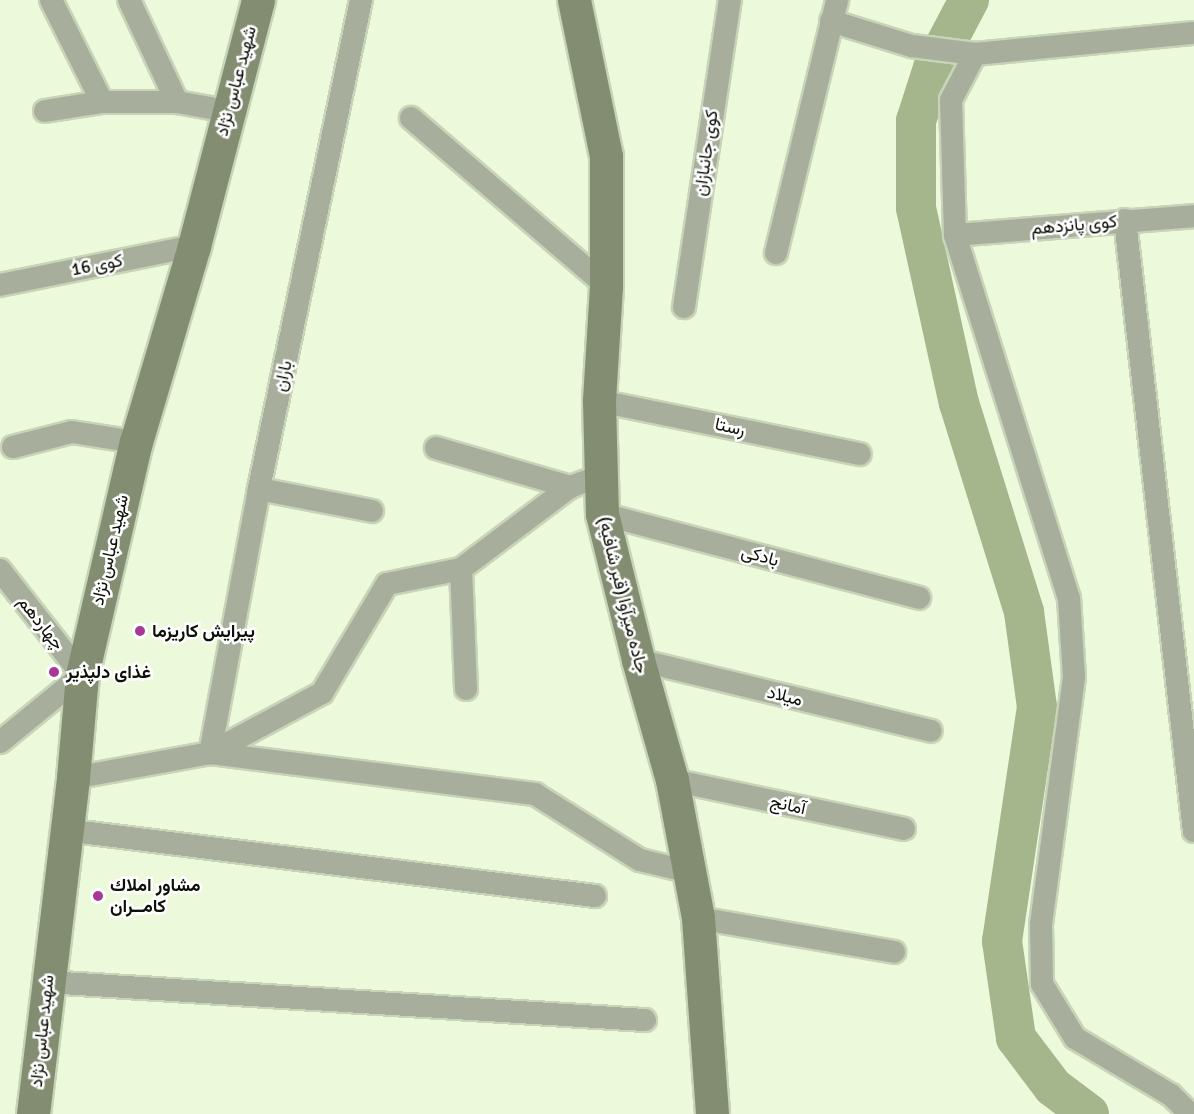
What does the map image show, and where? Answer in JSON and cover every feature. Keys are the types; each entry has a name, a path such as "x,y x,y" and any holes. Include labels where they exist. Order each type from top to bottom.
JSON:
{"main road":[{"name":"شهید عباس نژاد","path":"33,1114 73,778 82,675 136,442 194,246 227,111 258,0"},
{"name":"جاده میرآوا (قبر شافیه)","path":"574,0 606,156 606,286 599,401 603,475 602,514 638,660 672,780 690,872 698,918 712,1114"}],"street":[{"path":"51,0 102,102"},
{"path":"129,0 177,102"},
{"name":"باران","path":"210,753 259,489 361,0"},
{"name":"کوی جانبازان","path":"684,307 730,0"},
{"path":"776,253 834,10 912,46 975,54 1194,33"},
{"path":"975,54 951,99 955,235 1069,598 1074,677 1041,925 1042,984 1075,1038 1171,1095 1190,1114"},
{"path":"45,111 102,102 177,102 227,111"},
{"path":"411,118 606,286"},
{"name":"کوی پانزدهم","path":"955,235 1194,216"},
{"path":"1125,220 1194,831"},
{"name":"کوی 16","path":"0,285 194,246"},
{"name":"رستا","path":"599,401 860,454"},
{"path":"13,447 72,432 136,442"},
{"path":"436,448 570,486"},
{"path":"210,753 322,693 387,584 460,569 570,486 603,475"},
{"path":"259,489 372,511"},
{"name":"بادکی","path":"602,514 919,597"},
{"path":"460,569 466,689"},
{"name":"چهاردهم","path":"0,570 82,675"},
{"name":"میلاد","path":"638,660 932,731"},
{"path":"0,742 82,675"},
{"path":"73,778 210,753 535,794 640,860 690,872"},
{"name":"آمانج","path":"672,780 904,829"},
{"path":"65,830 595,896"},
{"path":"698,918 894,952"},
{"path":"47,982 645,1020"}],"waterway":[{"path":"969,0 933,68 916,121 916,208 959,403 1024,612 1037,707 1002,941 1016,1038 1053,1087 1089,1114"}],"place":[{"name":"پیرایش کاریزما","path":"140,631"},
{"name":"غذای دلپذیر","path":"54,672"},
{"name":"مشاور املاك كامــران","path":"98,896"}]}
